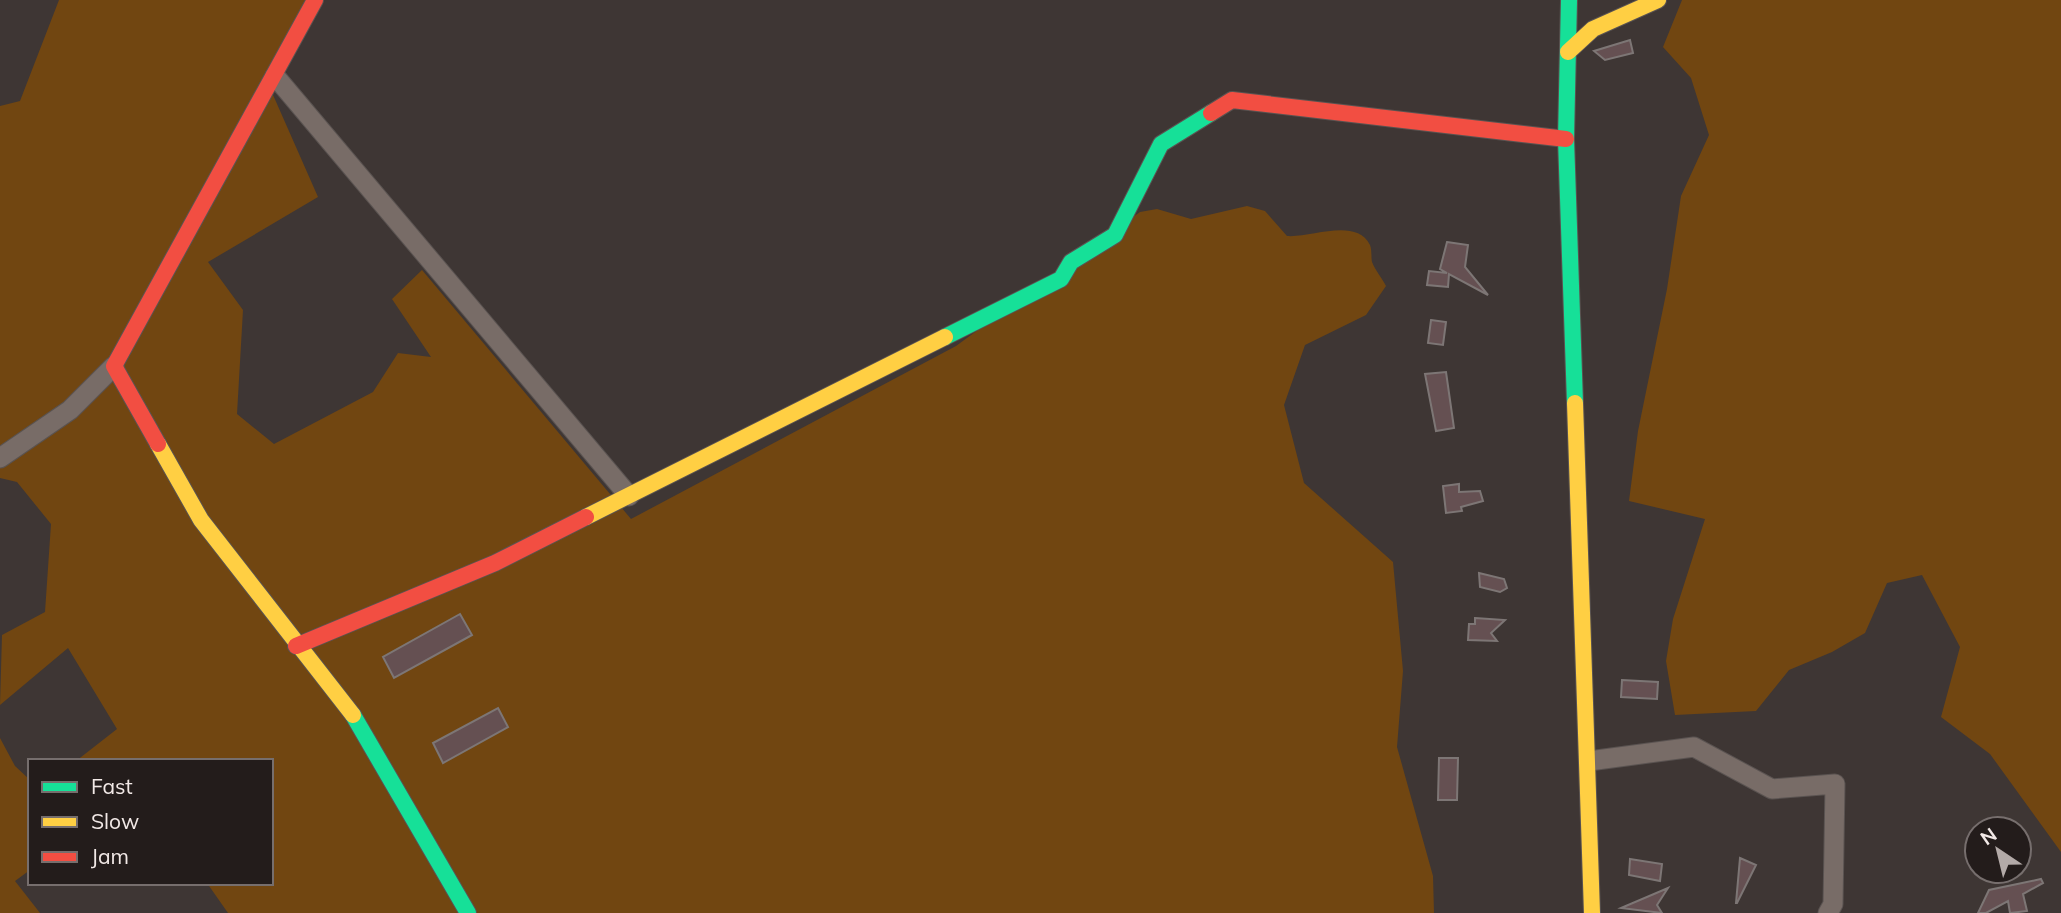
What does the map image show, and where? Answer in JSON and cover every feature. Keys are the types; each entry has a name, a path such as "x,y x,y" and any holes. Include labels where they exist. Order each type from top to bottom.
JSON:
{"street":[{"path":"0,458 70,410 114,366 315,0"},
{"path":"1569,0 1566,139 1589,761 1592,913"},
{"path":"1568,52 1593,29 1658,0"},
{"path":"275,76 629,496"},
{"path":"296,646 495,563 1061,279 1071,262 1115,235 1161,144 1231,100 1566,139"},
{"path":"114,366 201,520 296,646 354,717 468,913"},
{"path":"1589,761 1693,747 1772,789 1835,784 1833,904 1828,913"}],"shaded area":[{"path":"59,0 309,0 266,79 318,197 208,262 243,310 237,414 274,444 373,392 398,353 431,357 392,299 422,270 631,519 956,346 1140,212 1157,209 1191,219 1247,206 1265,211 1287,236 1344,230 1363,237 1370,245 1373,265 1386,286 1366,315 1305,345 1284,405 1304,483 1393,562 1403,671 1397,747 1433,876 1434,913 228,913 208,885 273,885 273,759 79,759 117,729 68,648 0,705 2,635 45,612 51,524 17,482 0,478 0,106 20,101"},
{"path":"1682,0 2061,0 2061,852 1990,754 1941,717 1960,647 1922,575 1887,583 1865,633 1832,652 1789,670 1756,711 1675,715 1666,661 1673,619 1705,519 1629,501 1638,431 1667,289 1681,196 1709,135 1691,78 1663,47"},
{"path":"0,738 15,766 28,778 28,871 15,881 40,913 0,913"}],"building":[{"path":"1630,40 1633,53 1605,60 1594,51"},
{"path":"1447,242 1468,245 1465,267 1488,295 1449,274 1448,287 1427,285 1429,271 1447,273 1440,269"},
{"path":"1431,320 1446,322 1443,345 1428,343"},
{"path":"1446,372 1454,428 1436,431 1425,374"},
{"path":"1459,484 1459,492 1480,491 1483,501 1461,507 1462,511 1446,513 1443,486"},
{"path":"1479,573 1504,579 1507,588 1500,592 1480,587"},
{"path":"460,614 472,635 394,678 383,657"},
{"path":"1475,618 1505,620 1491,633 1497,641 1468,640 1469,624 1475,624"},
{"path":"1622,680 1658,682 1657,699 1621,697"},
{"path":"498,708 508,727 443,763 433,743"},
{"path":"1439,758 1458,758 1457,800 1438,800"},
{"path":"1740,858 1756,865 1736,903"},
{"path":"1630,859 1662,864 1660,881 1629,875"},
{"path":"2041,879 2043,883 2023,894 2027,911 2010,913 2008,901 1986,913 1978,913 1989,890 2013,885 2033,885 2033,881"},
{"path":"1668,888 1657,905 1662,913 1621,908"}],"traffic: fast":[{"path":"1569,0 1566,139 1575,403"},
{"path":"945,337 1061,279 1071,262 1115,235 1161,144 1211,113"},
{"path":"353,715 468,913"}],"traffic: slow":[{"path":"1568,52 1593,29 1658,0"},
{"path":"586,517 945,337"},
{"path":"1575,403 1592,913"},
{"path":"158,444 201,520 353,715"}],"traffic: jam":[{"path":"158,444 114,366 315,0"},
{"path":"1211,113 1232,100 1566,139"},
{"path":"296,646 495,563 586,517"}]}
